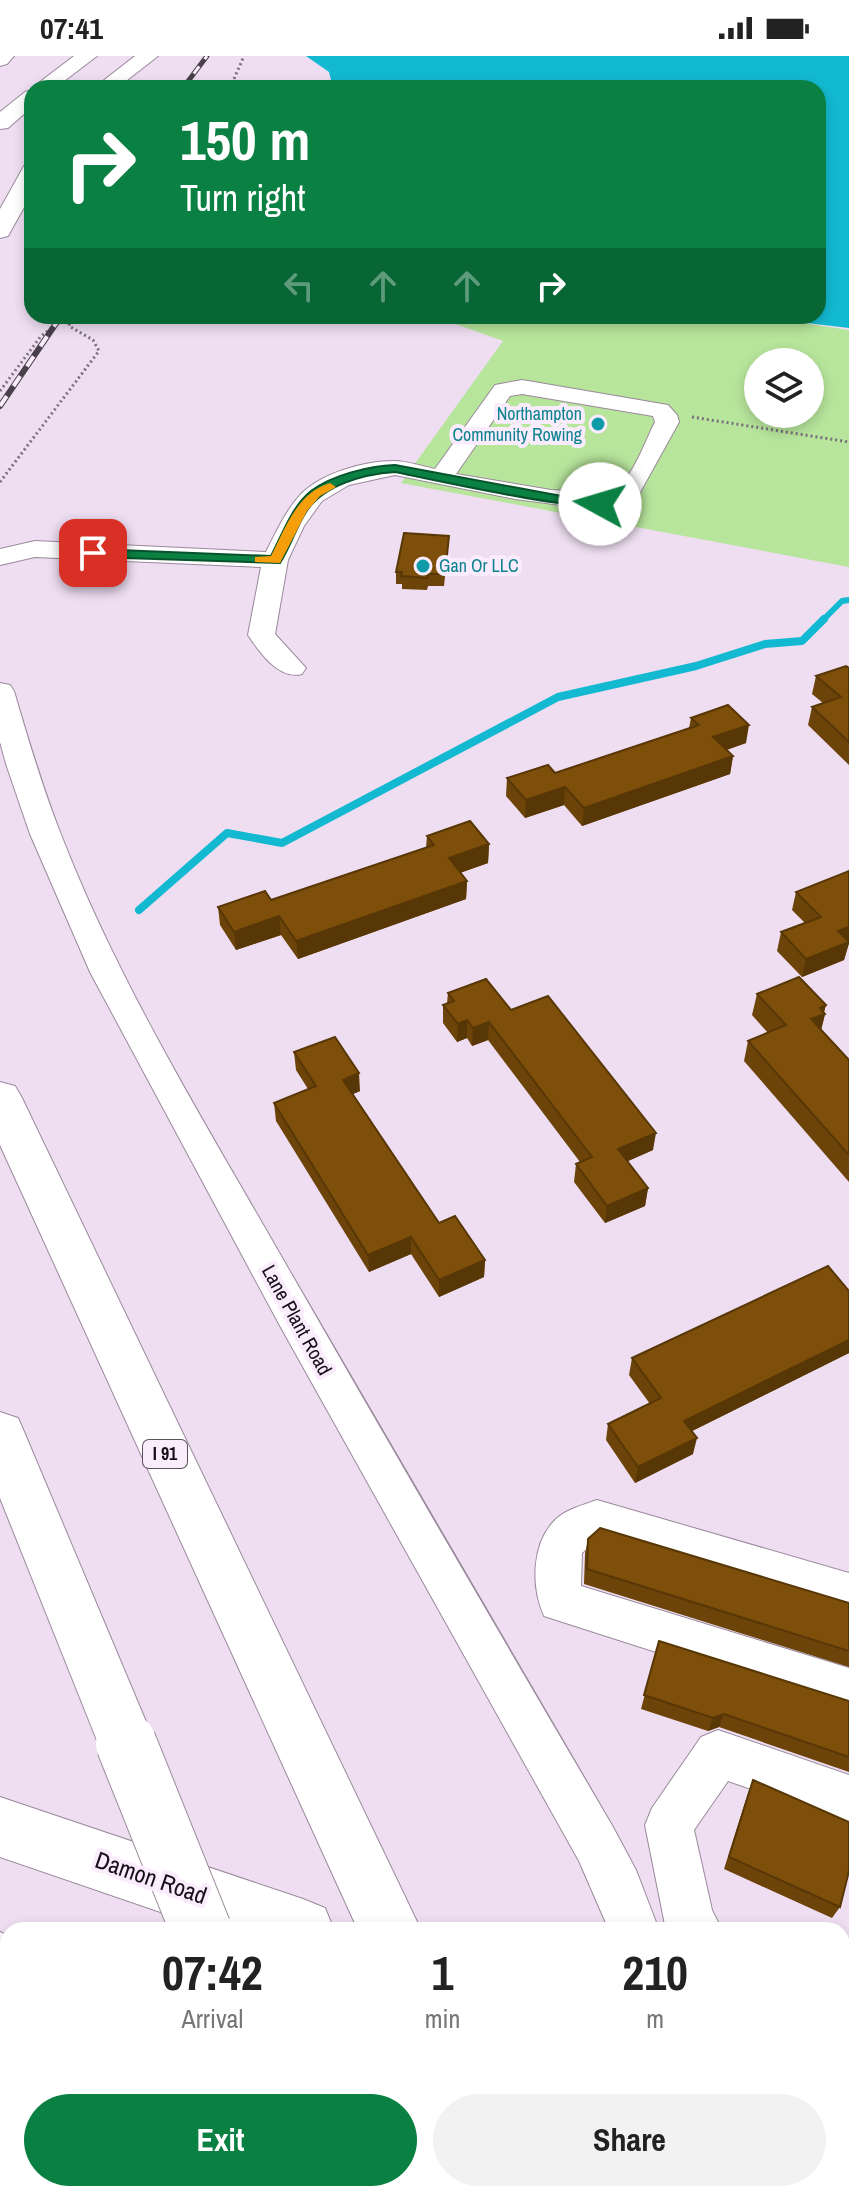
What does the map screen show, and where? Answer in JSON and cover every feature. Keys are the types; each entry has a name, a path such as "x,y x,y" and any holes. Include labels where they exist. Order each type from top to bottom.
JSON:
{"main road":[{"path":"53,80 87,56"},
{"path":"115,80 149,56"},
{"path":"122,80 149,56"},
{"path":"0,123 24,103"},
{"path":"0,192 24,164"},
{"path":"0,231 24,186"},
{"name":"I 91","path":"0,1098 386,1922"},
{"path":"0,1434 198,1922"},
{"name":"Damon Road","path":"0,1827 279,1922"}],"street":[{"path":"292,668 261,635 275,560 301,510 315,493 363,472 395,468 567,501 600,504 615,501 627,494 667,422 666,415 650,408 537,389 503,390 442,477"},
{"path":"0,557 35,549 275,560"},
{"name":"Lane Plant Road","path":"0,691 11,737 41,828 97,952 156,1068 596,1844 631,1922"},
{"path":"849,1594 597,1520 580,1524 564,1542 556,1572 560,1601 849,1691"},
{"path":"689,1922 669,1825 718,1754 849,1799"}],"path":[{"path":"234,80 244,56"},
{"path":"0,391 41,336 58,324"},
{"path":"0,482 99,351 93,340 69,324"},
{"path":"666,415 714,419 849,442"}],"green space":[{"path":"455,324 810,324 849,330 849,567 401,483 503,341"}],"water":[{"path":"306,56 849,56 849,328 815,324 826,324 826,80 331,80 329,72"}],"building":[{"name":"Gan Or LLC","path":"404,533 449,536 445,574 428,574 427,578 401,576 402,572 396,572"},
{"path":"846,666 849,668 849,742 812,707 841,697 816,676"},
{"path":"728,705 749,725 713,737 733,756 584,808 565,787 526,800 507,778 548,765 555,773 699,725 691,718"},
{"path":"470,821 489,844 449,858 467,881 296,941 279,916 234,932 218,907 265,891 271,900 434,845 427,836"},
{"path":"849,871 849,927 838,931 849,942 806,959 781,932 821,917 796,892"},
{"path":"799,977 826,1005 820,1008 825,1014 811,1019 849,1060 849,1155 748,1041 786,1025 757,994"},
{"path":"486,979 511,1010 548,996 656,1133 618,1149 648,1188 607,1206 576,1164 592,1157 489,1022 473,1028 467,1020 458,1024 443,1005 454,1001 448,993"},
{"path":"335,1037 359,1073 343,1080 439,1223 455,1216 485,1260 439,1280 411,1237 368,1255 274,1103 316,1086 294,1052"},
{"path":"828,1266 849,1291 849,1340 684,1421 697,1438 638,1467 608,1424 661,1398 632,1358"},
{"path":"600,1528 849,1603 849,1651 587,1569 588,1539"},
{"path":"659,1641 849,1701 849,1757 724,1714 713,1718 644,1695"},
{"path":"753,1780 849,1822 849,1871 840,1907 729,1857"}],"waterway":[{"path":"139,910 227,833 282,843 558,697 696,666 765,644 802,641 842,601 849,600"}],"railway":[{"path":"189,80 207,56"},
{"path":"0,406 56,324"}],"slow traffic":[{"path":"259,559 275,560 301,510 315,493 330,487"}],"place":[{"name":"Northampton Community Rowing","path":"598,424"},
{"name":"Gan Or LLC","path":"423,566"}],"route":[{"path":"93,553 275,560 301,510 315,493 363,472 378,469 395,468 567,501 600,504"}]}
